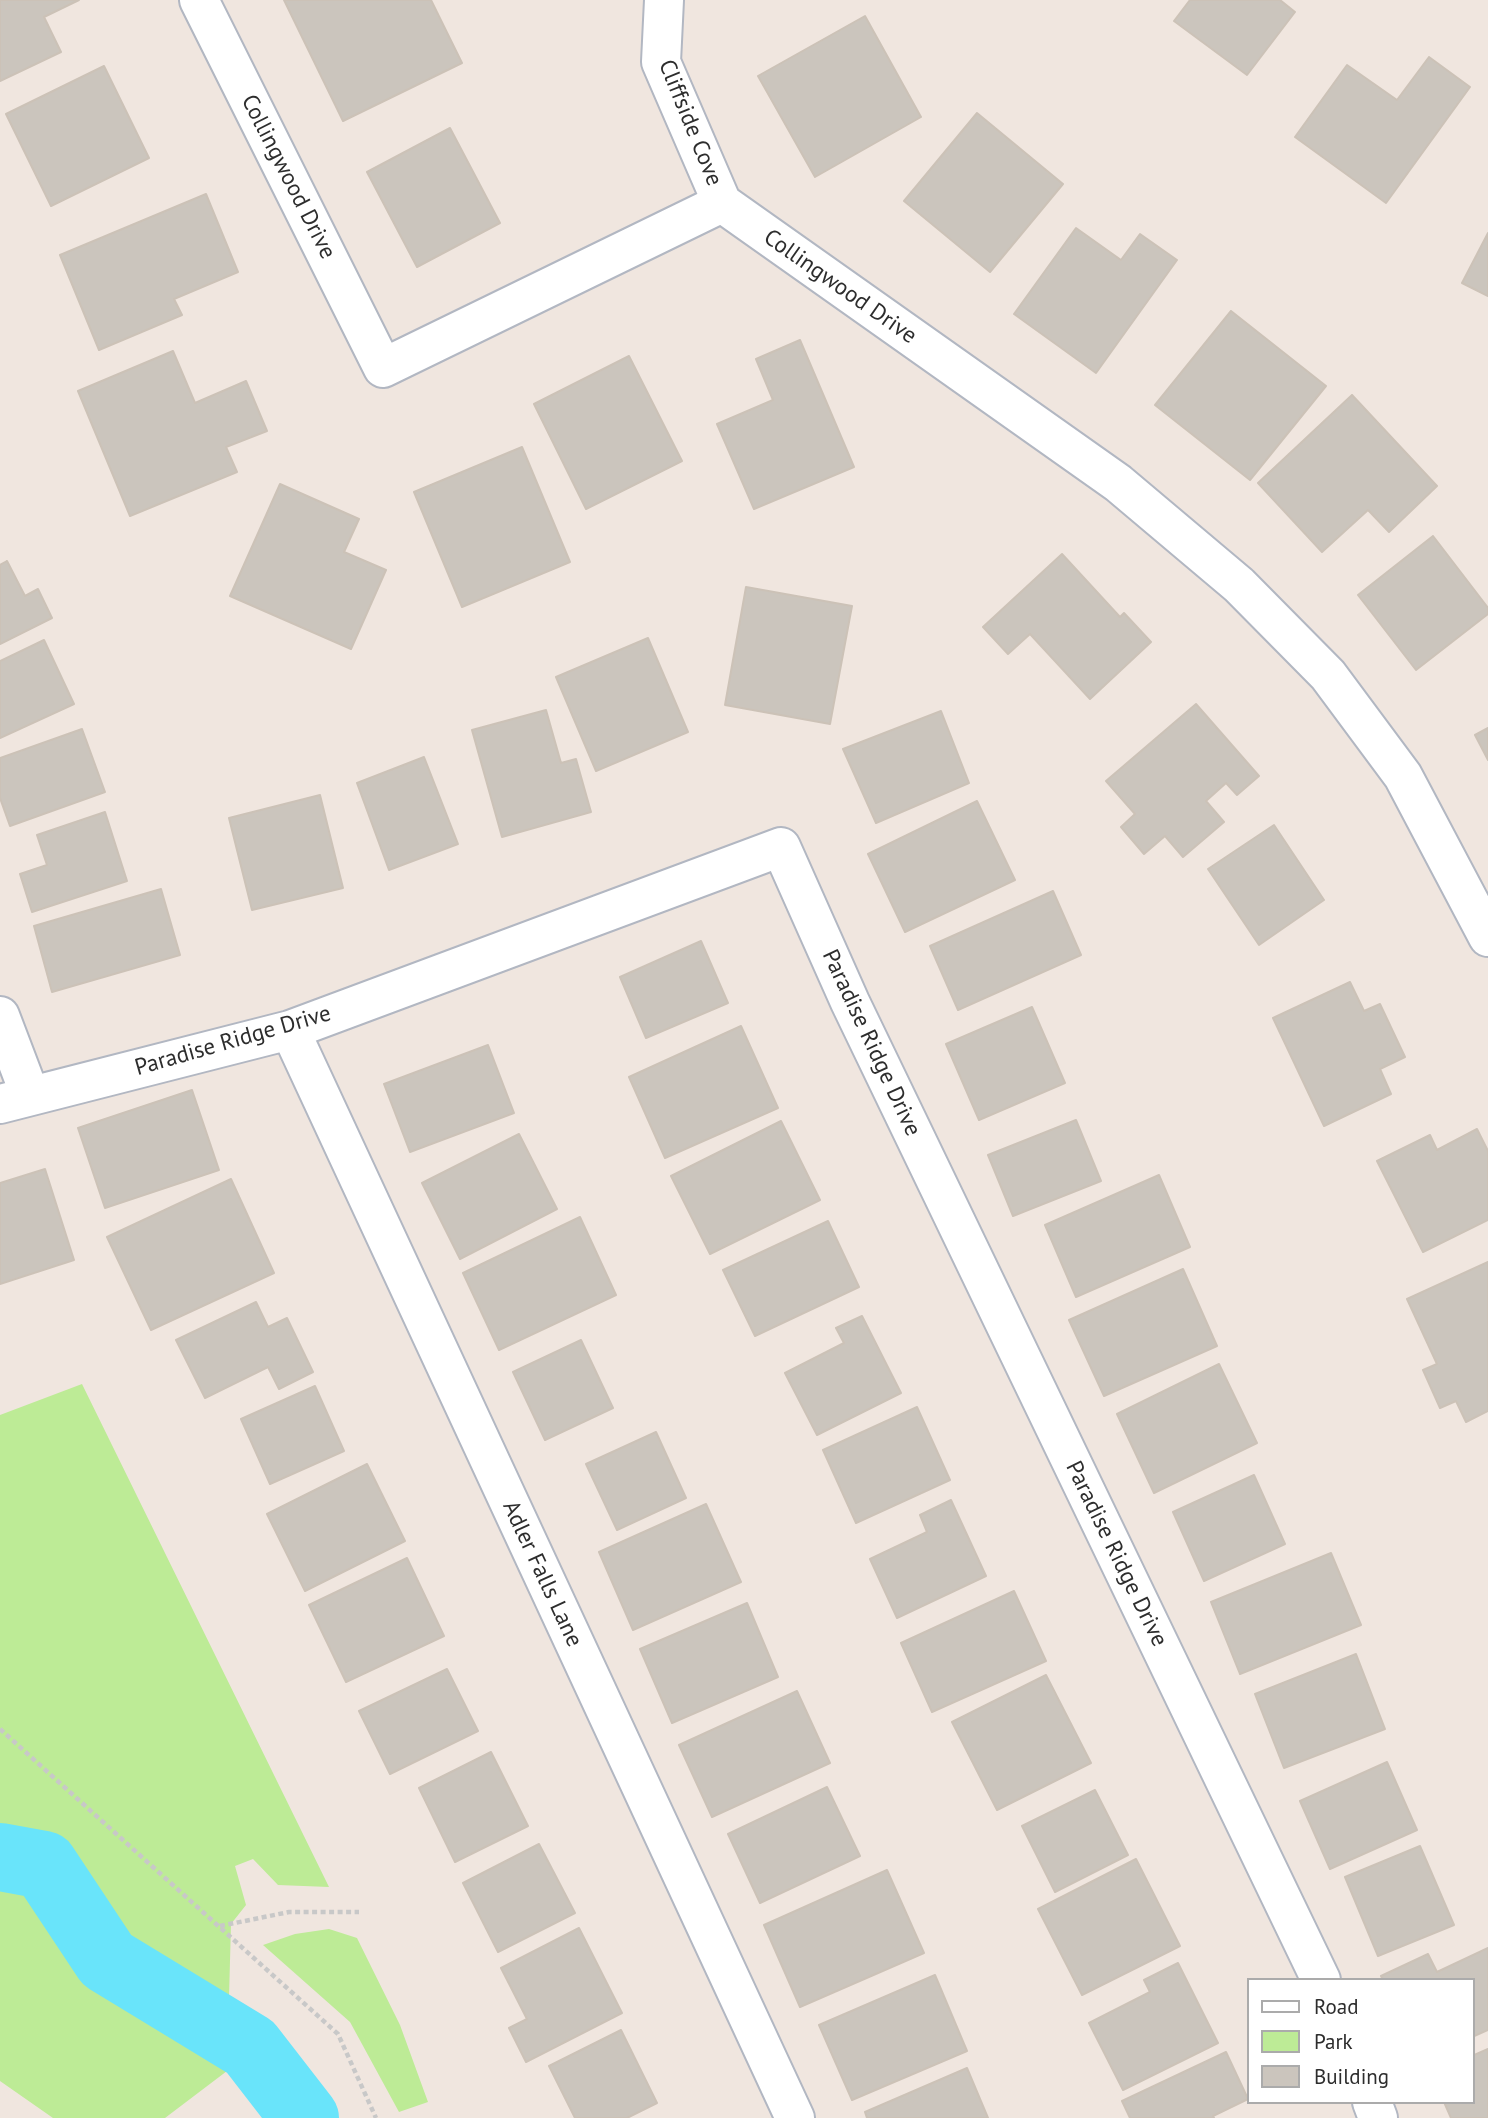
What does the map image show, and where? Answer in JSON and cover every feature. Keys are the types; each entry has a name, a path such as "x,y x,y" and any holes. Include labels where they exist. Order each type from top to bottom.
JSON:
{"street":[{"name":"Collingwood Drive","path":"199,0 383,369 722,203 1118,483 1239,585 1328,676 1403,776 1488,937"},
{"name":"Cliffside Cove","path":"664,0 661,62 722,203"},
{"name":"Paradise Ridge Drive","path":"15,1099 290,1030 781,846 850,1002 1320,1978"},
{"path":"0,1016 15,1099"},
{"name":"Adler Falls Lane","path":"290,1030 795,2118"}],"path":[{"path":"0,1729 338,2034 376,2118"},
{"path":"219,1926 289,1912 359,1912"}],"green space":[{"path":"82,1384 329,1887 278,1885 253,1859 235,1866 246,1905 231,1924 227,2071 165,2118 53,2118 0,2081 0,1415"},
{"path":"329,1929 357,1938 400,2025 428,2102 399,2112 350,2022 263,1945 295,1934"}],"building":[{"path":"0,0 79,0 44,17 61,52 0,81"},
{"path":"284,0 431,0 462,63 343,121"},
{"path":"1190,0 1280,0 1295,12 1247,75 1174,21"},
{"path":"865,16 921,117 815,177 758,76"},
{"path":"1429,57 1470,87 1386,203 1295,137 1347,65 1397,100"},
{"path":"104,66 149,158 51,206 6,114"},
{"path":"977,113 1063,184 990,272 904,201"},
{"path":"450,128 500,223 417,267 367,172"},
{"path":"206,194 238,272 174,299 182,315 99,350 60,255"},
{"path":"1076,228 1121,260 1140,234 1177,260 1096,373 1014,314"},
{"path":"1488,233 1488,296 1462,283"},
{"path":"1231,311 1326,386 1250,480 1155,405"},
{"path":"800,340 854,467 754,509 717,424 773,400 756,359"},
{"path":"173,351 195,403 246,381 267,431 226,447 237,472 130,516 78,391"},
{"path":"629,356 682,461 586,509 534,404"},
{"path":"1352,395 1437,486 1389,532 1368,510 1322,552 1258,483"},
{"path":"522,447 570,562 462,607 414,492"},
{"path":"280,484 359,519 344,552 386,570 351,649 230,596"},
{"path":"1433,536 1488,608 1488,614 1416,670 1358,595"},
{"path":"1062,554 1120,617 1124,613 1151,642 1090,699 1030,634 1008,654 983,627"},
{"path":"7,561 25,596 38,589 52,618 0,644 0,565"},
{"path":"746,587 852,606 830,724 725,705"},
{"path":"648,638 688,732 596,771 556,677"},
{"path":"44,640 74,704 0,738 0,661"},
{"path":"1196,704 1259,776 1237,795 1226,783 1206,801 1224,822 1183,857 1165,836 1144,854 1121,827 1135,814 1106,781"},
{"path":"546,710 561,763 576,759 591,812 502,837 472,730"},
{"path":"941,711 969,783 876,823 843,749"},
{"path":"1488,728 1488,760 1475,735"},
{"path":"82,729 105,792 10,826 0,798 0,758"},
{"path":"424,757 458,844 389,870 357,783"},
{"path":"320,795 343,888 252,910 229,818"},
{"path":"977,801 1015,880 905,932 868,854"},
{"path":"105,812 127,881 32,912 20,874 47,865 37,835"},
{"path":"1274,825 1324,900 1259,945 1208,869"},
{"path":"161,889 180,955 52,992 34,926"},
{"path":"1053,891 1081,955 958,1010 930,946"},
{"path":"701,941 728,1003 646,1038 620,977"},
{"path":"1350,982 1364,1011 1380,1004 1405,1057 1380,1069 1391,1094 1324,1126 1273,1018"},
{"path":"1032,1007 1065,1083 979,1120 946,1044"},
{"path":"741,1026 778,1108 665,1158 629,1077"},
{"path":"488,1045 514,1113 410,1152 384,1084"},
{"path":"192,1090 219,1170 105,1208 78,1128"},
{"path":"1076,1120 1101,1181 1013,1216 988,1155"},
{"path":"781,1121 820,1200 710,1254 671,1176"},
{"path":"1477,1129 1488,1151 1488,1220 1423,1252 1377,1161 1430,1135 1437,1150"},
{"path":"519,1134 557,1209 460,1259 422,1183"},
{"path":"45,1169 74,1260 0,1284 0,1183"},
{"path":"1159,1175 1190,1247 1076,1297 1045,1225"},
{"path":"231,1179 274,1273 151,1330 107,1237"},
{"path":"580,1217 616,1295 499,1350 463,1273"},
{"path":"828,1221 859,1287 755,1336 723,1270"},
{"path":"1488,1262 1488,1411 1466,1422 1456,1401 1440,1408 1423,1370 1437,1364 1407,1299"},
{"path":"1183,1269 1217,1346 1104,1396 1069,1320"},
{"path":"256,1302 268,1327 287,1318 313,1372 279,1389 268,1367 205,1398 176,1340"},
{"path":"862,1316 901,1393 817,1435 785,1373 844,1343 836,1328"},
{"path":"581,1340 613,1408 545,1440 513,1372"},
{"path":"1219,1364 1257,1443 1154,1493 1117,1414"},
{"path":"315,1386 344,1451 270,1484 241,1419"},
{"path":"917,1407 950,1480 856,1523 823,1450"},
{"path":"656,1432 686,1498 617,1530 586,1464"},
{"path":"367,1464 405,1541 305,1591 267,1514"},
{"path":"1254,1475 1285,1544 1204,1581 1173,1512"},
{"path":"951,1500 986,1576 897,1618 870,1559 927,1532 920,1515"},
{"path":"706,1504 741,1582 633,1630 599,1552"},
{"path":"1331,1553 1361,1625 1240,1674 1211,1602"},
{"path":"407,1558 444,1636 346,1682 309,1605"},
{"path":"1014,1591 1046,1661 932,1712 901,1643"},
{"path":"747,1603 778,1677 672,1723 640,1649"},
{"path":"1356,1654 1385,1729 1284,1768 1255,1694"},
{"path":"447,1669 478,1731 390,1774 359,1711"},
{"path":"1046,1675 1091,1763 997,1810 952,1722"},
{"path":"797,1691 830,1763 712,1817 679,1745"},
{"path":"491,1752 528,1826 455,1862 419,1788"},
{"path":"1387,1762 1417,1830 1330,1869 1300,1801"},
{"path":"827,1787 860,1856 760,1903 728,1834"},
{"path":"1095,1790 1128,1855 1055,1892 1022,1826"},
{"path":"539,1844 575,1913 498,1952 463,1883"},
{"path":"1420,1846 1454,1925 1378,1956 1345,1877"},
{"path":"1136,1859 1180,1946 1082,1995 1038,1909"},
{"path":"887,1870 924,1953 800,2007 764,1925"},
{"path":"579,1928 622,2013 526,2062 509,2028 527,2019 501,1968"},
{"path":"1488,1948 1488,2030 1474,2036 1474,1978 1381,1976 1428,1954 1437,1972"},
{"path":"1178,1963 1218,2043 1123,2090 1089,2023 1150,1992 1144,1980"},
{"path":"935,1975 967,2051 852,2100 819,2025"},
{"path":"621,2030 657,2103 627,2118 575,2118 549,2066"},
{"path":"1488,2049 1488,2118 1451,2118 1445,2104 1474,2104 1474,2055"},
{"path":"1226,2052 1246,2095 1246,2100 1213,2116 1214,2118 1130,2118 1122,2101"},
{"path":"967,2068 988,2118 867,2118 865,2112"}],"waterway":[{"path":"0,1857 44,1865 107,1960 250,2047 305,2118"}]}
